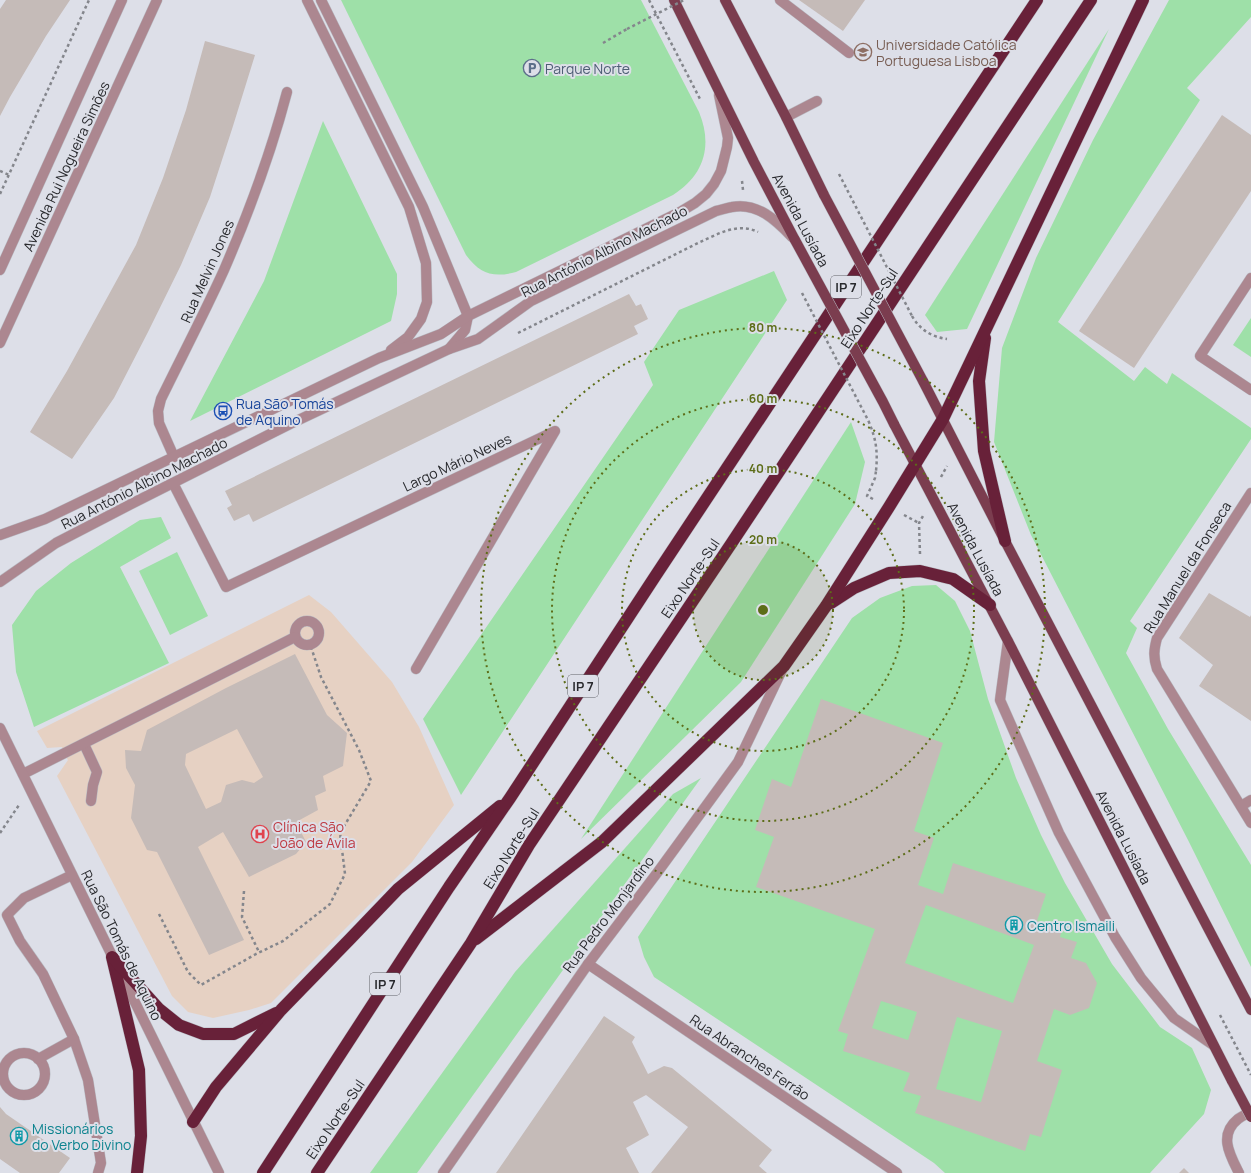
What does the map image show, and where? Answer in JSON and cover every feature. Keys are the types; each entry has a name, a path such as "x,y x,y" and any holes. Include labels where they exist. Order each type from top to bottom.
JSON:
{"highway":[{"name":"Eixo Norte-Sul","path":"263,1173 449,887 510,798 660,568 1037,0"},
{"name":"Eixo Norte-Sul","path":"317,1173 470,943 529,845 731,544 1091,0"},
{"path":"470,943 602,842 784,666 826,606 943,419 1143,0"},
{"path":"987,326 979,381 984,451 1005,541"},
{"path":"826,606 854,588 889,573 920,571 953,579 990,605"},
{"path":"193,1122 216,1086 281,1010 398,889 510,798"},
{"path":"112,957 159,1009 179,1026 203,1034 234,1034 281,1010"},
{"path":"112,957 139,1070 141,1136 137,1173"}],"main road":[{"name":"Avenida Lusíada","path":"674,0 718,90 795,240 883,402 990,605 1251,1117"},
{"name":"Avenida Lusíada","path":"725,0 786,117 824,195 943,419 1005,541 1251,1010"}],"street":[{"name":"Avenida Rui Nogueira Simões","path":"0,270 122,0"},
{"name":"Avenida Rui Nogueira Simões","path":"0,343 157,0"},
{"path":"307,0 409,207 426,263 427,302 421,319 408,337 379,358"},
{"path":"321,0 423,208 468,316 465,330 449,349"},
{"path":"780,0 850,53"},
{"name":"Rua António Albino Machado","path":"0,535 45,519 379,358 441,334 468,316 680,212 695,203 706,194 714,184 721,171 727,147 728,138 718,90"},
{"name":"Rua Melvin Jones","path":"174,456 159,422 158,412 161,399 198,325 240,233 268,159 288,92"},
{"path":"786,117 817,101"},
{"name":"Rua António Albino Machado","path":"0,582 56,543 290,424 449,349 478,339 531,301 716,211 733,206 759,210 777,221 795,240"},
{"path":"1251,278 1200,356 1251,390"},
{"name":"Largo Mário Neves","path":"173,483 226,587 555,431 416,669"},
{"name":"Rua Manuel da Fonseca","path":"1251,493 1157,638 1154,649 1154,660 1157,669 1251,823"},
{"path":"305,621 312,622 318,629 319,633 317,639 310,644 303,644 295,637 295,628 305,621"},
{"path":"23,774 295,637"},
{"path":"1008,641 1000,700 1059,833 1115,937 1141,978 1174,1018 1213,1045"},
{"name":"Rua Pedro Monjardino","path":"443,1173 588,964 738,762 784,666"},
{"name":"Rua São Tomás de Aquino","path":"0,728 219,1173"},
{"path":"84,744 97,772 90,801"},
{"path":"1241,806 1251,800"},
{"path":"72,875 24,898 3,919 43,974 74,1039 88,1080 101,1163 98,1173"},
{"name":"Rua Abranches Ferrão","path":"588,964 897,1173"},
{"path":"38,1059 74,1039"},
{"path":"25,1053 38,1059 43,1065 45,1072 44,1080 41,1086 29,1095 15,1093 9,1089 4,1083 3,1076 3,1069 6,1062 18,1054 25,1053"},
{"path":"1239,1173 1230,1156 1227,1138 1231,1126 1238,1119 1251,1111"}],"path":[{"path":"0,194 88,0"},
{"path":"650,0 702,102"},
{"path":"603,43 684,0"},
{"path":"0,171 9,175"},
{"path":"839,174 912,316 921,328 938,338 948,339"},
{"path":"746,228 756,230 760,233"},
{"path":"802,292 871,426 876,445 876,471"},
{"path":"159,914 188,972 201,985 259,952 283,941 330,904 345,874 340,833 371,782 359,750 321,677 310,644"},
{"path":"0,833 30,790"},
{"path":"244,891 242,917 259,952"}],"shaded area":[{"name":"Clínica São João de Ávila","path":"309,595 331,612 392,682 419,727 454,805 412,862 271,1003 249,1010 213,1018 188,1012 172,996 57,776 68,760 62,747 47,748 37,731"}],"green space":[{"name":"Parque Norte","path":"341,0 641,0 699,112 705,136 705,148 699,169 684,187 673,195 516,272 500,275 488,273 476,267 466,255"},
{"path":"1169,0 1251,0 1251,17 1187,88 1200,100 1058,322 1134,381 1145,367 1167,384 1172,373 1251,428 1251,439 1130,621 1137,628 1126,653 1168,729 1251,865 1251,967 1188,840 1031,535 994,442 1002,348 1036,258 1093,140"},
{"path":"1109,29 967,329 937,332 925,315"},
{"path":"323,121 397,274 397,294 391,321 190,421 264,281"},
{"path":"774,271 787,300 461,795 423,719 653,385 644,362 679,310"},
{"path":"1251,318 1251,357 1233,345"},
{"path":"851,422 865,462 855,504 741,682 581,839"},
{"path":"161,517 171,538 120,567 169,663 34,727 16,672 12,625 36,591 71,563 140,520"},
{"path":"177,552 208,616 170,635 139,571"},
{"path":"936,585 955,601 970,631 988,699 1016,778 1041,835 1065,883 1112,964 1160,1027 1192,1048 1211,1090 1204,1114 1150,1173 945,1173 934,1163 654,977 644,957 638,937 852,618 880,598 912,586"},
{"path":"701,778 417,1173 370,1173 515,972 673,794"}],"building":[{"path":"6,0 70,0 46,36 0,116 0,9"},
{"path":"799,0 865,0 843,31"},
{"path":"205,41 255,55 233,126 210,197 181,265 114,398 72,459 30,432 67,371 136,245 163,178 186,110"},
{"path":"1222,115 1251,135 1251,191 1134,368 1079,331"},
{"path":"629,294 636,306 641,304 648,319 634,326 638,334 253,522 249,514 234,521 227,508 232,505 225,491"},
{"path":"1209,593 1250,617 1251,615 1251,721 1199,686 1213,665 1179,638"},
{"name":"Clínica São João de Ávila","path":"295,654 327,715 347,733 343,766 323,776 326,791 315,796 318,810 296,822 306,842 296,854 249,877 223,832 198,847 244,940 209,955 157,852 147,850 131,818 135,785 126,768 125,750 141,751 147,730 226,688","holes":["237,729 263,777 254,783 242,780 226,785 221,802 206,809 185,765 186,754"]},
{"name":"Centro Ismaili","path":"821,699 943,743 914,831 934,838 918,885 943,894 953,863 1046,894 1037,921 1062,929 1060,937 1077,942 1071,958 1086,963 1097,983 1089,1008 1070,1015 1054,1009 1037,1061 1062,1070 1041,1137 1030,1134 1025,1151 915,1113 921,1096 903,1091 910,1073 843,1051 848,1034 838,1031 875,929 756,887 774,837 755,830 772,779 791,787","holes":["926,905 1034,945 1013,1003 905,963","881,1001 917,1012 908,1040 872,1028","957,1017 1002,1031 981,1102 936,1089"]},
{"path":"604,1016 635,1037 632,1042 648,1074 664,1066 672,1068 772,1150 759,1166 767,1173 651,1173 688,1127 646,1095 633,1102 649,1135 626,1148 639,1173 496,1173"},
{"name":"Missionários do Verbo Divino","path":"0,1107 6,1114 70,1158 59,1173 20,1173 0,1159"},
{"path":"1184,1168 1189,1173 1179,1173"}],"place":[{"name":"Universidade Católica Portuguesa Lisboa","path":"863,52"},
{"name":"Parque Norte","path":"532,68"},
{"name":"Rua São Tomás de Aquino","path":"223,411"},
{"name":"Clínica São João de Ávila","path":"260,834"},
{"name":"Centro Ismaili","path":"1014,925"},
{"name":"Missionários do Verbo Divino","path":"19,1136"}]}
